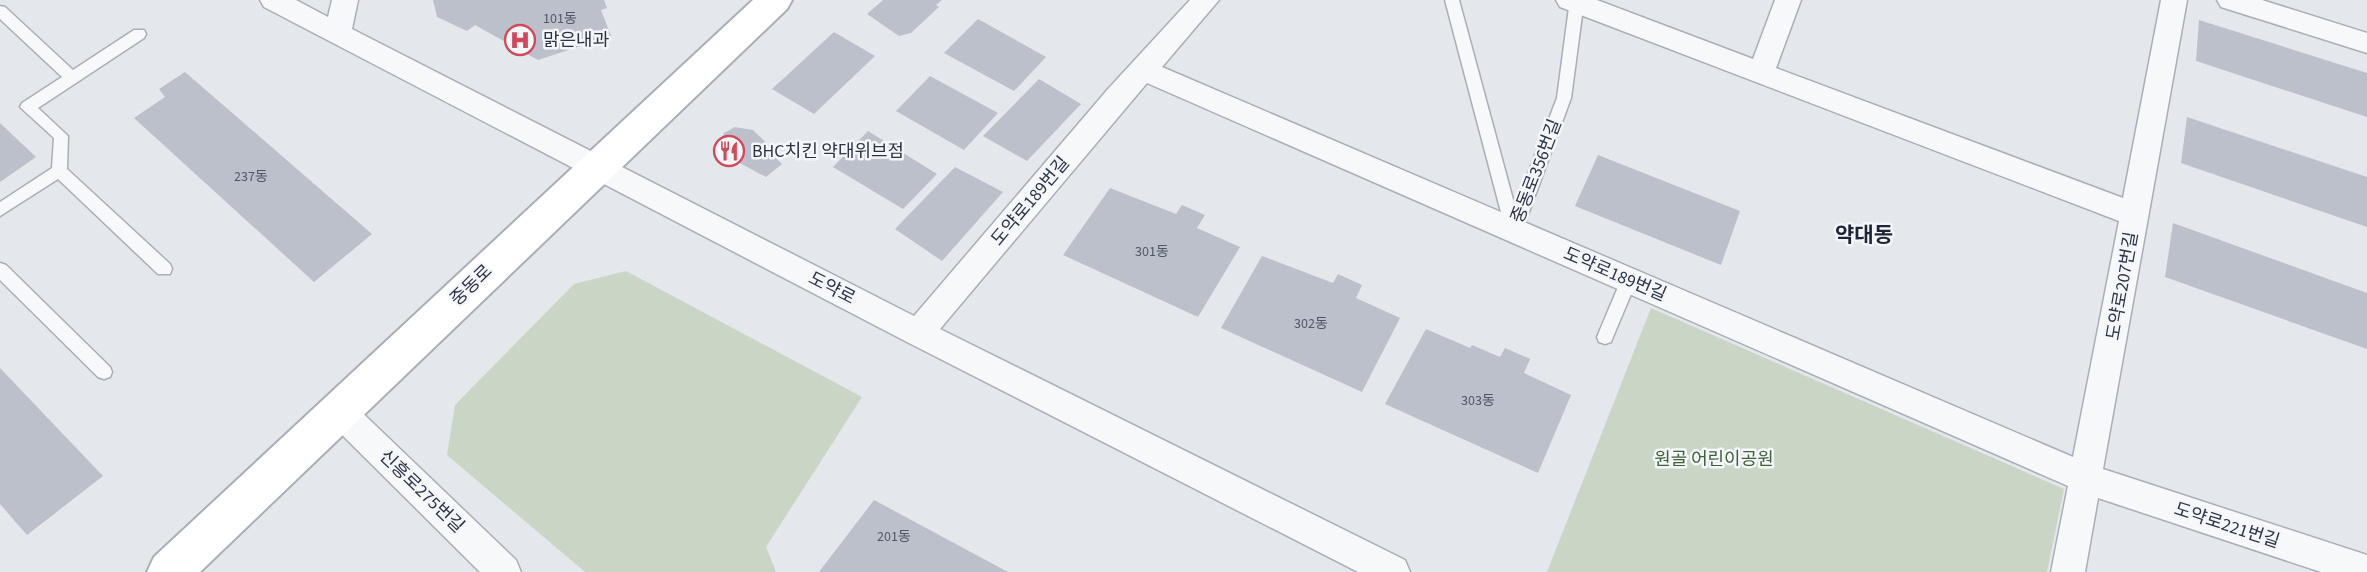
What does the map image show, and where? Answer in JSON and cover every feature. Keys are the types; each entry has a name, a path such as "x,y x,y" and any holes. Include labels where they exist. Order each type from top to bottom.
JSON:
{"street":[{"name":"도약로","path":"273,0 918,333 1393,572"},
{"path":"338,34 345,0"},
{"name":"중동로","path":"169,572 597,165 775,0"},
{"name":"도약로189번길","path":"918,333 1206,0"},
{"path":"1761,73 1788,0"},
{"name":"도약로207번길","path":"2068,572 2088,479 2174,0"},
{"path":"2230,0 2367,43"},
{"name":"중동로356번길","path":"1575,1 2135,215"},
{"name":"도약로189번길","path":"1143,70 2088,479"},
{"name":"신흥로275번길","path":"339,411 504,572"},
{"name":"도약로221번길","path":"2088,479 2367,571"}],"lane":[{"name":"중동로356번길","path":"1452,0 1514,231"},
{"name":"중동로356번길","path":"1514,231 1564,98 1575,1"},
{"path":"0,11 72,78"},
{"path":"139,34 27,107 61,136 59,171 164,270"},
{"path":"0,210 59,171"},
{"path":"0,270 104,372"},
{"path":"1605,337 1629,280"}],"green space":[{"path":"626,271 862,397 766,547 776,572 585,572 447,455 455,405 574,284"},
{"name":"원골 어린이공원","path":"1651,308 2064,489 2047,572 1547,572"}],"building":[{"path":"433,0 604,0 607,8 601,10 611,36 538,60 475,25 467,31 437,17"},
{"path":"883,0 942,0 936,5 939,7 911,33 899,36 867,14"},
{"path":"978,19 1046,57 1014,91 944,53"},
{"path":"2199,20 2367,73 2367,117 2196,61"},
{"path":"834,32 875,56 814,114 772,89"},
{"path":"185,72 372,234 314,282 134,118 165,97 159,89"},
{"path":"930,76 998,113 964,150 896,111"},
{"path":"1039,79 1081,104 1027,161 983,136"},
{"path":"2187,117 2367,177 2367,227 2181,163"},
{"path":"0,123 36,157 0,182"},
{"path":"735,127 753,130 778,154 775,157 782,164 766,177 723,154 719,145 724,133"},
{"path":"868,131 937,174 903,209 833,167"},
{"path":"1598,155 1740,211 1721,265 1575,206"},
{"path":"955,167 1003,192 942,261 895,229"},
{"path":"1110,188 1176,214 1182,205 1205,215 1197,228 1240,247 1198,317 1063,255"},
{"path":"2173,223 2367,293 2367,349 2165,277"},
{"path":"1262,256 1333,283 1338,274 1362,285 1356,298 1400,318 1362,392 1221,328"},
{"path":"1426,329 1470,348 1472,345 1500,357 1505,348 1530,359 1524,373 1571,395 1538,473 1385,404"},
{"path":"0,368 103,476 27,535 0,504"},
{"path":"874,500 1008,572 819,572"}],"place":[{"name":"맑은내과","path":"520,40"},
{"name":"BHC치킨 약대위브점","path":"729,151"}],"district":[{"name":"약대동","path":"1864,235"}]}
